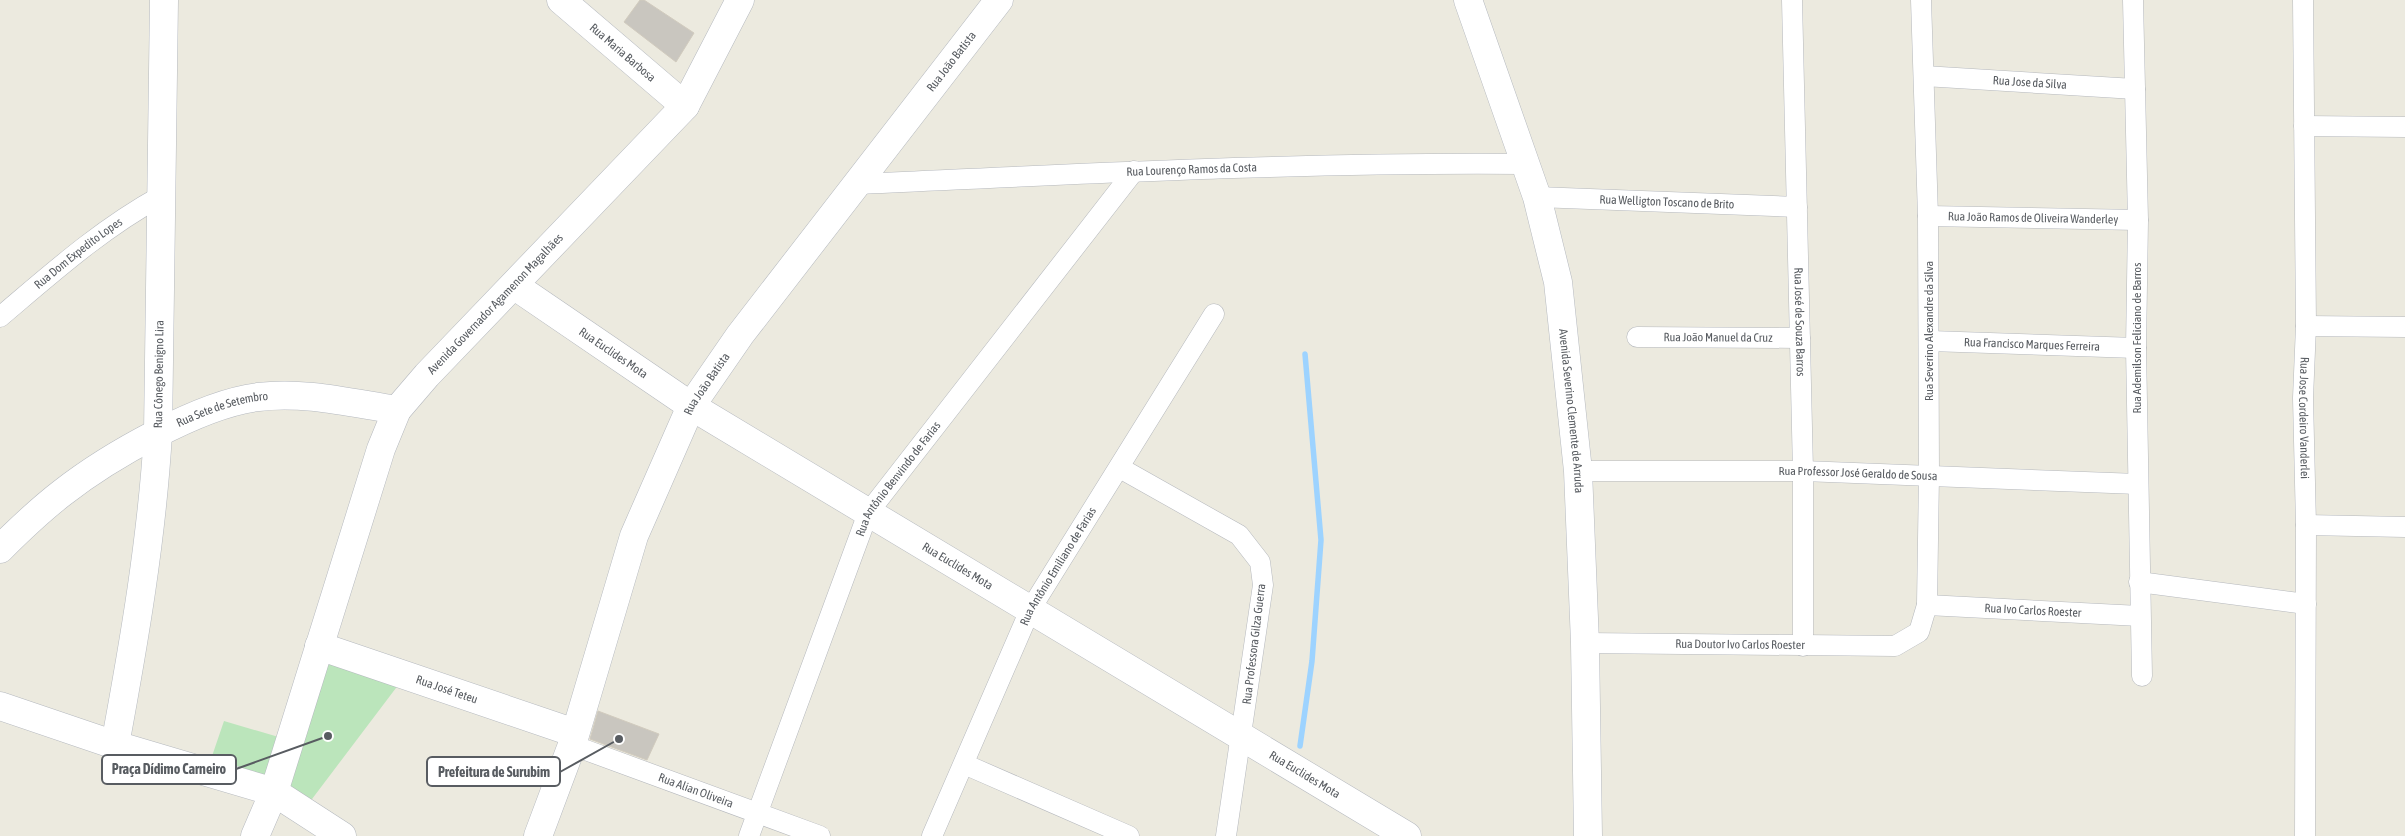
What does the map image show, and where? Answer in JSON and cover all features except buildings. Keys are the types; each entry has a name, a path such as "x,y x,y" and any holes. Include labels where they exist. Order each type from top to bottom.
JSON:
{"main road":[{"name":"Rua Cônego Benigno Lira","path":"115,745 146,562 158,433 164,0"},
{"name":"Rua Maria Barbosa","path":"561,0 685,106"},
{"name":"Avenida Governador Agamenon Magalhães","path":"255,836 274,792 319,646 396,410 427,375 515,286 685,106 740,0"},
{"name":"Rua João Batista","path":"538,836 574,739 634,536 691,406 740,335 999,0"},
{"name":"Avenida Severino Clemente de Arruda","path":"1468,0 1537,197 1558,282 1578,471 1585,643 1588,836"},
{"name":"Rua Euclides Mota","path":"515,286 691,406 1407,836"},
{"name":"Rua Sete de Setembro","path":"0,549 62,492 158,433 215,406 257,397 302,395 396,410"},
{"name":"Rua José Teteu","path":"319,646 574,739"},
{"path":"0,706 115,745 274,792 342,836"}],"street":[{"name":"Rua José de Souza Barros","path":"1792,0 1803,471 1803,646"},
{"name":"Rua Severino Alexandre da Silva","path":"1895,646 1919,632 1927,605 1930,342 1921,0"},
{"name":"Rua Ademilson Feliciano de Barros","path":"2133,0 2138,220 2136,348 2142,676"},
{"name":"Rua Jose Cordeiro Vanderlei","path":"2303,0 2306,326 2303,398 2306,524 2305,836"},
{"name":"Rua Jose da Silva","path":"1924,76 2135,89"},
{"path":"2304,126 2405,127"},
{"name":"Rua Lourenço Ramos da Costa","path":"857,184 1134,171 1419,163 1526,164"},
{"name":"Rua Antônio Benvindo de Farias","path":"749,836 868,513 1134,171"},
{"name":"Rua Dom Expedito Lopes","path":"0,317 91,240 126,215 161,196"},
{"name":"Rua Welligton Toscano de Brito","path":"1537,197 1797,207"},
{"name":"Rua João Ramos de Oliveira Wanderley","path":"1928,216 2138,220"},
{"name":"Rua Antônio Emiliano de Farias","path":"932,836 1030,610 1214,314"},
{"path":"2306,326 2405,327"},
{"name":"Rua João Manuel da Cruz","path":"1636,337 1800,338"},
{"name":"Rua Francisco Marques Ferreira","path":"1930,342 2136,348"},
{"name":"Rua Professora Gilza Guerra","path":"1120,468 1239,536 1260,562 1263,585 1226,836"},
{"name":"Rua Professor José Geraldo de Sousa","path":"1578,471 1803,471 2138,484"},
{"path":"2306,524 2405,527"},
{"path":"2139,582 2306,604"},
{"name":"Rua Ivo Carlos Roester","path":"1927,605 2140,616"},
{"name":"Rua Doutor Ivo Carlos Roester","path":"1585,643 1895,646"},
{"name":"Rua Alian Oliveira","path":"574,739 758,814 820,836"},
{"path":"964,764 1129,836"}],"green space":[{"path":"325,654 402,680 309,803 278,792"},
{"path":"224,721 282,738 268,777 210,762"}],"waterway":[{"path":"1300,746 1312,661 1321,540 1305,354"}],"place":[{"name":"Praça Dídimo Carneiro","path":"328,736"},
{"name":"Prefeitura de Surubim","path":"619,739"}]}
